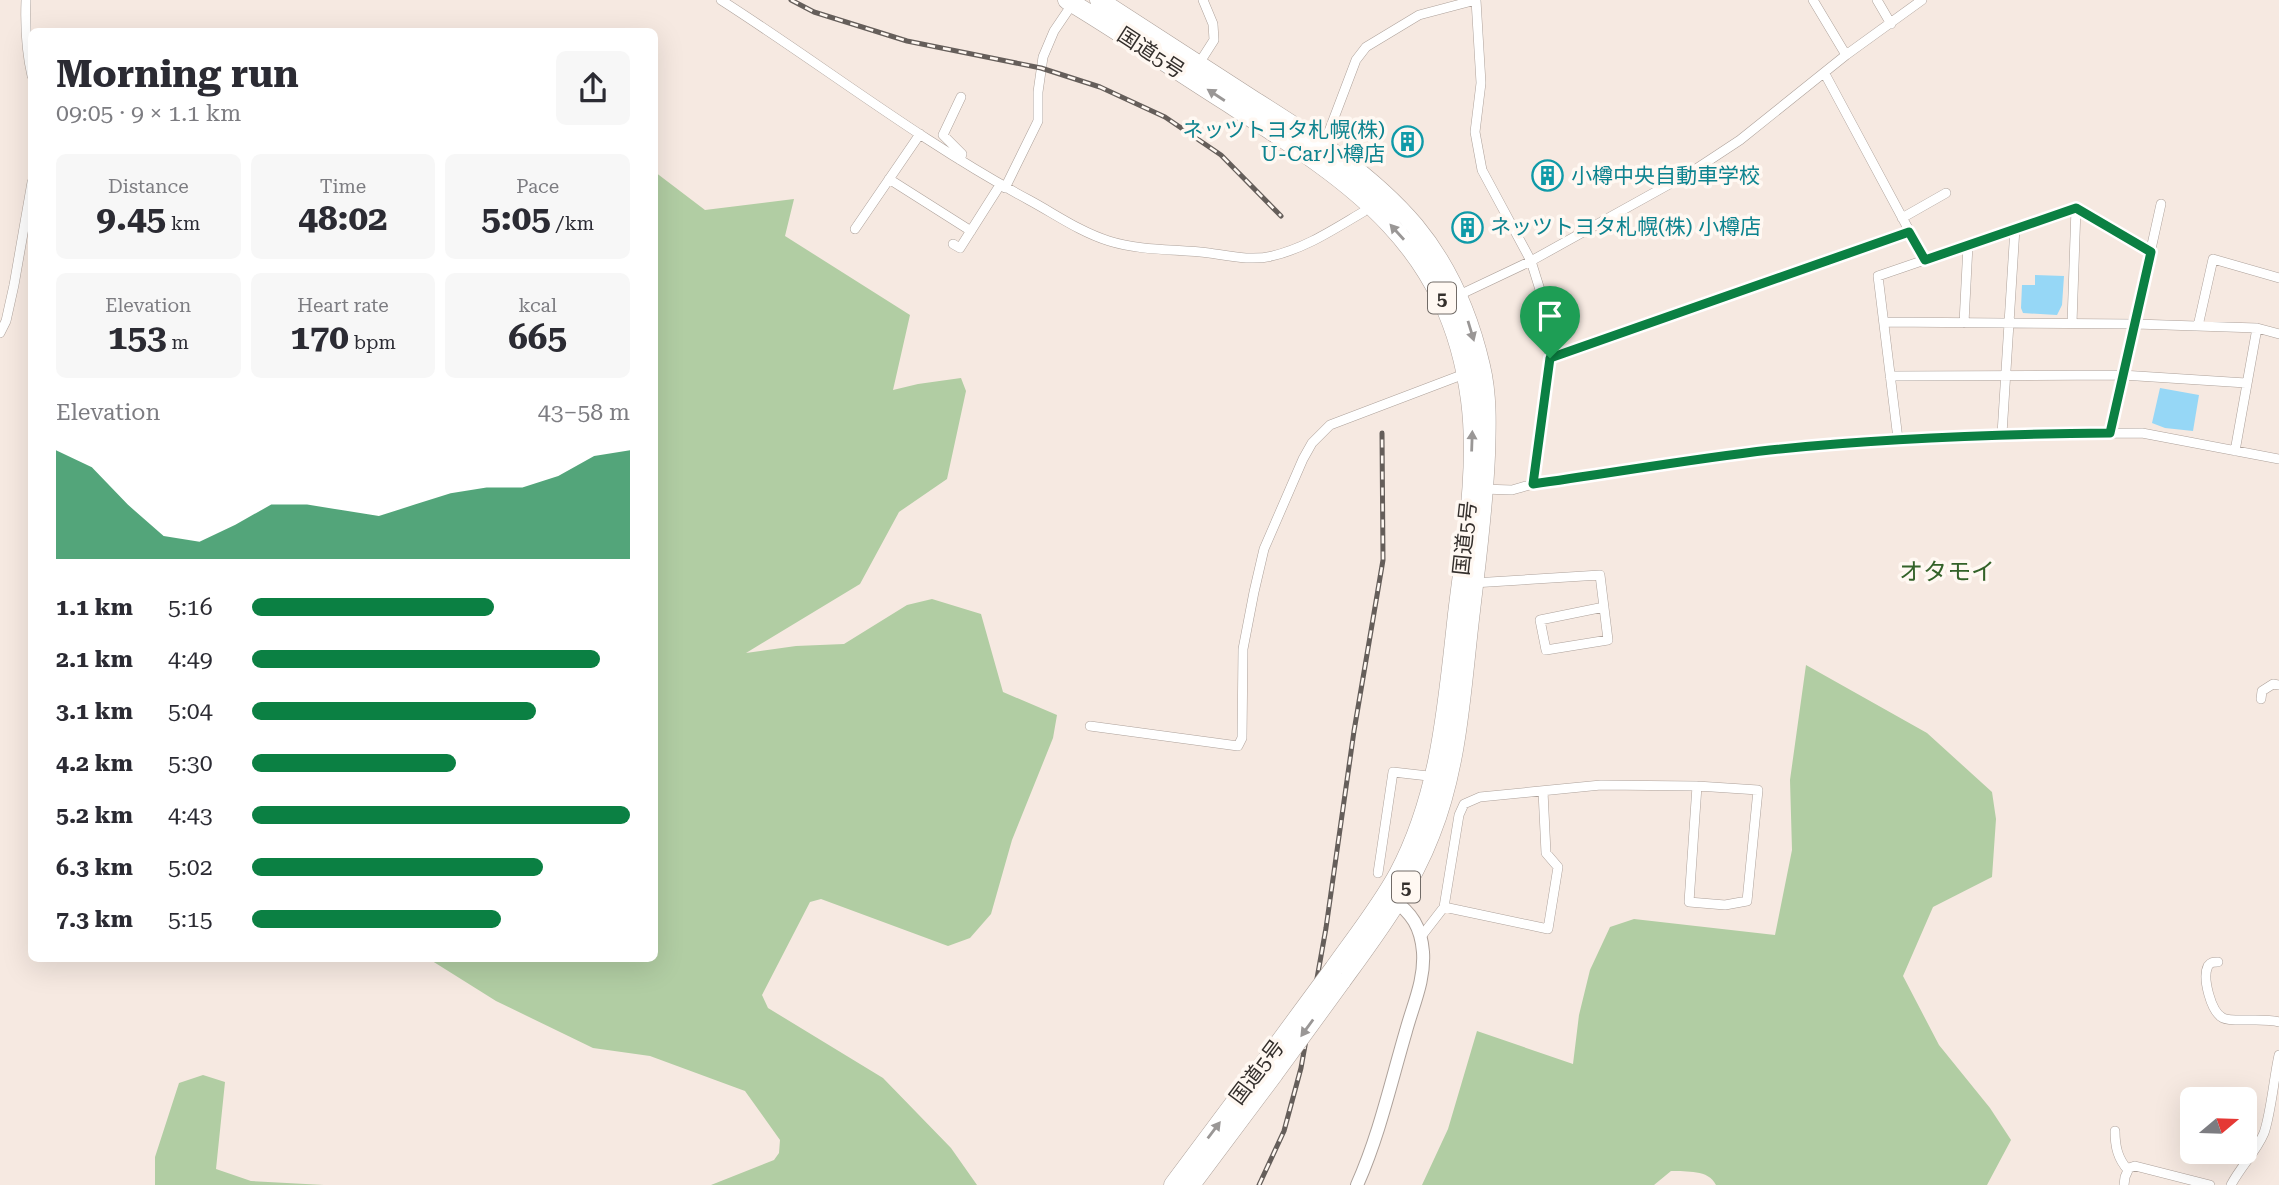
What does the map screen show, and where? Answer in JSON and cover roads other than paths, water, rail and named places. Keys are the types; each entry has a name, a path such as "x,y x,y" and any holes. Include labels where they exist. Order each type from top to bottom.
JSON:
{"highway":[{"name":"国道5号","path":"1099,0 1194,71"},
{"name":"国道5号","path":"1072,1 1194,71 1384,193 1415,226 1440,260 1473,370 1487,429 1468,583 1458,724 1442,778 1430,838 1392,899 1270,1066 1191,1185"},
{"name":"国道5号","path":"1320,153 1402,237 1451,298"},
{"name":"国道5号","path":"1173,1185 1270,1066"}],"street":[{"path":"26,0 28,61"},
{"path":"721,0 960,160 1084,232 1110,242 1244,258 1270,257 1306,245 1363,212 1371,204"},
{"path":"1194,71 1213,40 1213,24 1203,0"},
{"path":"1320,153 1356,60 1366,47 1419,15 1476,0 1481,83 1475,132 1482,170 1531,261 1551,335 1533,484"},
{"path":"1813,0 1846,55"},
{"path":"1877,0 1891,24"},
{"path":"1451,298 1531,261 1693,171 1740,140 1846,55 1922,0"},
{"path":"953,244 960,248 1002,186 1038,121 1038,92 1044,57 1072,1"},
{"path":"1825,74 1925,260"},
{"path":"960,160 962,154 943,135 961,97"},
{"path":"855,229 920,134"},
{"path":"889,179 971,231"},
{"path":"1902,218 1946,193"},
{"path":"2110,433 2161,204"},
{"path":"0,333 6,321 14,285 28,206"},
{"path":"1898,439 1878,276 2076,208 2151,252"},
{"path":"2072,323 2076,208"},
{"path":"2002,434 2015,228"},
{"path":"1550,358 1909,232"},
{"path":"1964,323 1968,245"},
{"path":"2198,326 2213,259 2279,278"},
{"path":"1884,322 2136,324 2257,328 2279,334"},
{"path":"2235,451 2257,328"},
{"path":"1090,726 1238,746 1242,738 1243,649 1264,549 1312,443 1330,425 1473,370"},
{"path":"1890,376 2122,375 2246,383"},
{"path":"1478,488 1512,490 1533,484 1770,450 1898,439 2002,434 2142,433 2279,459"},
{"path":"1468,583 1600,575 1604,607 1608,640 1546,650 1540,620 1604,607"},
{"path":"2261,699 2262,691 2273,684 2279,685"},
{"path":"1378,873 1393,772 1442,778"},
{"path":"1420,938 1444,907 1459,815 1464,804 1480,797 1601,785 1697,786 1758,790 1747,901 1725,905 1689,902 1697,786"},
{"path":"1444,907 1548,929 1558,867 1546,853 1543,791"},
{"path":"1357,1185 1420,988 1423,953 1420,938 1410,913 1392,899"},
{"path":"2218,962 2208,966 2207,973 2210,1004 2215,1012 2224,1019 2250,1018 2279,1022"},
{"path":"2231,1185 2239,1170 2255,1151 2264,1131 2279,1055"},
{"path":"2115,1132 2120,1161 2128,1170"},
{"path":"2124,1185 2128,1170 2135,1166 2210,1185"}],"water":[{"path":"2035,275 2064,276 2062,305 2057,315 2023,313 2022,285 2035,285"},
{"path":"2160,388 2199,395 2193,431 2165,428 2152,423"}],"railway":[{"path":"791,0 814,12 907,41 1041,68 1100,87 1165,117 1221,155 1281,216"},
{"path":"1259,1185 1284,1131 1301,1068 1326,928 1354,731 1383,560 1382,433"}],"place":[{"name":"ネッツトヨタ札幌(株) U-Car小樽店","path":"1408,142"},
{"name":"小樽中央自動車学校","path":"1548,176"},
{"name":"ネッツトヨタ札幌(株) 小樽店","path":"1467,227"}],"district":[{"name":"オタモイ","path":"1947,572"}]}
